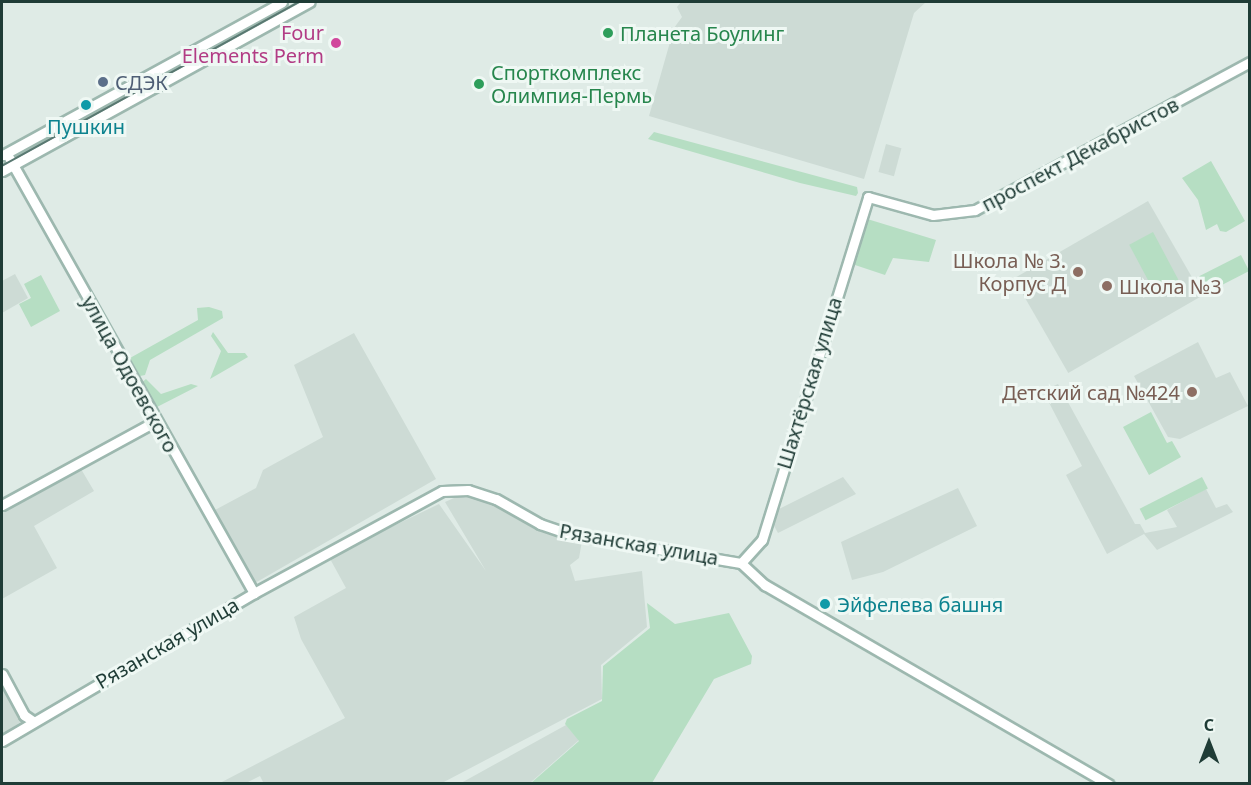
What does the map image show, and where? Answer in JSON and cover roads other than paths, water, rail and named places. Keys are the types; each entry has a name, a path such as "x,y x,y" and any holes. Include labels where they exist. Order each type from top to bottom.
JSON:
{"main road":[{"path":"4,155 282,2"},
{"path":"2,171 310,2"},
{"name":"проспект Декабристов","path":"868,197 933,215 975,210 1250,62"},
{"name":"улица Одоевского","path":"4,155 13,165 254,593"},
{"name":"Шахтёрская улица","path":"741,562 762,540 868,197"},
{"path":"2,505 156,422"},
{"name":"Рязанская улица","path":"2,741 254,593 442,491 456,489 489,496 540,524 569,534 741,562 748,573 765,585 1108,783"},
{"path":"2,674 24,715 33,721"}],"tram line":[{"path":"2,166 299,2"}],"place":[{"name":"Планета Боулинг","path":"608,33"},
{"name":"Four Elements Perm","path":"336,43"},
{"name":"СДЭК","path":"103,82"},
{"name":"Спорткомплекс Олимпия-Пермь","path":"479,84"},
{"name":"Пушкин","path":"86,105"},
{"name":"Школа № 3. Корпус Д","path":"1078,272"},
{"name":"Школа №3","path":"1107,286"},
{"name":"Детский сад №424","path":"1192,392"},
{"name":"Эйфелева башня","path":"825,604"}]}
